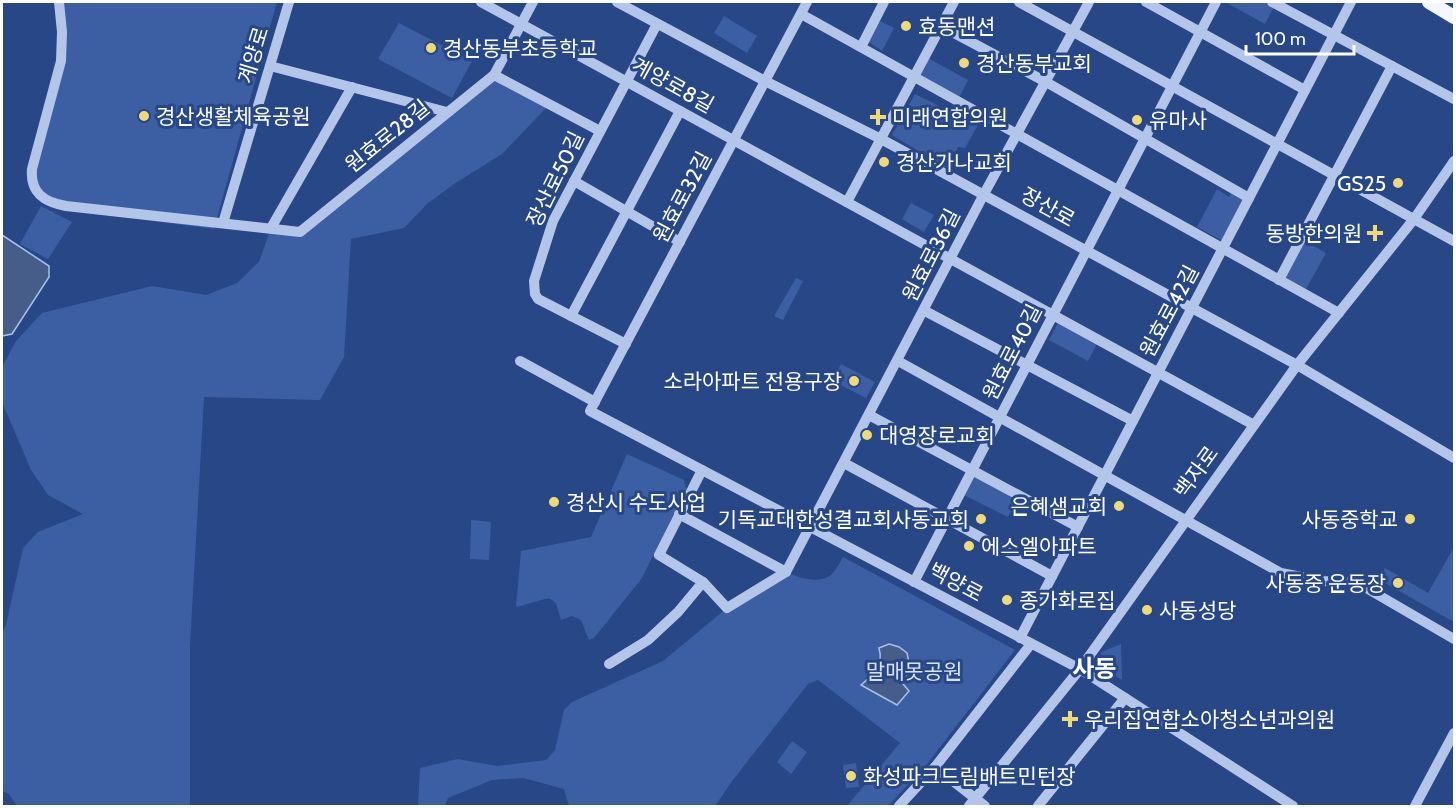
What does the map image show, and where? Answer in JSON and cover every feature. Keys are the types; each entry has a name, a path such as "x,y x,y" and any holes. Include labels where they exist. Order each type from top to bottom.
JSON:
{"main road":[{"path":"1429,2 1455,16"}],"street":[{"name":"원효로28길","path":"59,2 63,44 61,61 32,169 32,183 38,195 53,204 66,206 300,232 494,75 533,2"},
{"name":"계양로","path":"223,223 289,2"},
{"name":"계양로8길","path":"481,2 1254,425"},
{"name":"장산로","path":"617,2 984,194 1297,365 1455,458"},
{"name":"원효로32길","path":"593,406 807,2"},
{"path":"861,47 884,2"},
{"path":"847,202 954,2"},
{"path":"1019,2 1455,241"},
{"name":"원효로36길","path":"786,572 952,260 984,194 1089,2"},
{"path":"1146,2 1305,90"},
{"name":"원효로40길","path":"914,582 1216,2"},
{"path":"1272,2 1455,99"},
{"name":"원효로42길","path":"1020,638 1351,2"},
{"path":"801,14 1339,313"},
{"name":"장산로50길","path":"626,344 538,299 533,288 553,221 657,24"},
{"path":"941,26 1046,82 1249,198"},
{"path":"270,66 447,112"},
{"path":"1279,280 1392,66"},
{"path":"494,75 600,131"},
{"path":"270,228 352,87"},
{"path":"571,316 680,111"},
{"name":"백자로","path":"972,803 1080,669 1297,365 1414,219 1455,161"},
{"path":"574,181 680,242"},
{"path":"924,311 1133,421"},
{"name":"백양로","path":"520,361 702,470 1080,669 1293,807"},
{"path":"898,361 1281,573 1322,581 1356,582 1455,639"},
{"path":"869,415 1078,526"},
{"path":"844,463 1052,576"},
{"path":"702,470 659,555 703,582 726,608 786,572"},
{"path":"679,514 786,572"},
{"path":"609,664 648,640 678,612 703,582"},
{"path":"899,807 935,767 1031,644"},
{"path":"1038,807 1125,698"},
{"path":"1415,807 1455,733"},
{"path":"935,767 972,803 985,807"}],"green space":[{"name":"경산생활체육공원","path":"55,2 277,2 214,229 52,208 35,197 27,181 27,168 57,64 59,41"},
{"path":"1225,2 1268,2 1275,5 1265,24"},
{"path":"724,16 757,36 747,53 714,33"},
{"path":"880,21 894,28 882,51 869,42"},
{"path":"399,23 472,61 452,98 378,59"},
{"path":"926,57 968,80 958,100 919,78"},
{"path":"494,75 550,104 502,154 427,204 404,228 351,239 344,357 320,400 204,397 190,646 190,806 17,806 9,794 2,791 2,632 6,625 23,548 38,532 83,514 48,495 31,470 2,402 2,367 16,341 42,313 152,286 206,295 237,283 259,262 271,228 301,232"},
{"path":"915,94 978,125 965,148 958,147 948,169 892,135"},
{"path":"1217,189 1229,197 1233,190 1248,199 1227,237 1221,240 1197,227"},
{"path":"911,203 934,215 924,232 902,219"},
{"path":"41,206 72,222 48,259 20,244"},
{"path":"1303,240 1326,253 1306,289 1283,277"},
{"path":"796,278 803,281 783,320 774,316"},
{"path":"1059,321 1098,342 1088,361 1049,340"},
{"name":"소라아파트 전용구장","path":"841,364 875,382 866,398 833,381"},
{"path":"627,454 684,480 686,489 642,578 594,638 589,640 581,620 572,616 561,620 556,603 549,598 516,607 521,551 591,537"},
{"path":"973,472 1019,496 1008,517 962,494"},
{"path":"471,520 491,522 489,560 470,559"},
{"name":"사동중 운동장","path":"1454,547 1454,622 1378,579 1385,568 1428,593"},
{"name":"말매못공원","path":"843,557 1015,650 927,764 888,806 847,806 900,743 818,680 808,684 715,806 569,806 564,789 523,778 492,780 448,798 445,806 418,806 420,768 458,759 497,766 546,760 555,750 564,710 572,702 663,661 727,608 786,572 803,578 821,579 832,574"},
{"path":"1121,644 1122,680 1103,666 1101,657 1101,652"},
{"path":"792,741 807,752 791,774 777,762"},
{"name":"화성파크드림배트민턴장","path":"856,763 859,787 846,788 843,765"}],"shaded area":[{"path":"2,235 49,266 49,277 12,334 2,336"},
{"path":"889,644 907,653 910,667 903,684 909,691 897,705 861,685 879,665 879,648"}],"place":[{"name":"효동맨션","path":"906,26"},
{"name":"경산동부초등학교","path":"431,48"},
{"name":"경산동부교회","path":"964,63"},
{"name":"경산생활체육공원","path":"144,116"},
{"name":"미래연합의원","path":"878,117"},
{"name":"유마사","path":"1137,120"},
{"name":"경산가나교회","path":"884,162"},
{"name":"GS25","path":"1398,183"},
{"name":"동방한의원","path":"1375,233"},
{"name":"소라아파트 전용구장","path":"854,381"},
{"name":"대영장로교회","path":"867,435"},
{"name":"경산시 수도사업","path":"554,502"},
{"name":"은혜샘교회","path":"1119,506"},
{"name":"기독교대한성결교회사동교회","path":"981,519"},
{"name":"사동중학교","path":"1410,519"},
{"name":"에스엘아파트","path":"969,546"},
{"name":"사동중 운동장","path":"1398,583"},
{"name":"종가화로집","path":"1007,600"},
{"name":"사동성당","path":"1147,610"},
{"name":"우리집연합소아청소년과의원","path":"1070,719"},
{"name":"화성파크드림배트민턴장","path":"851,776"}],"district":[{"name":"사동","path":"1094,668"}]}
